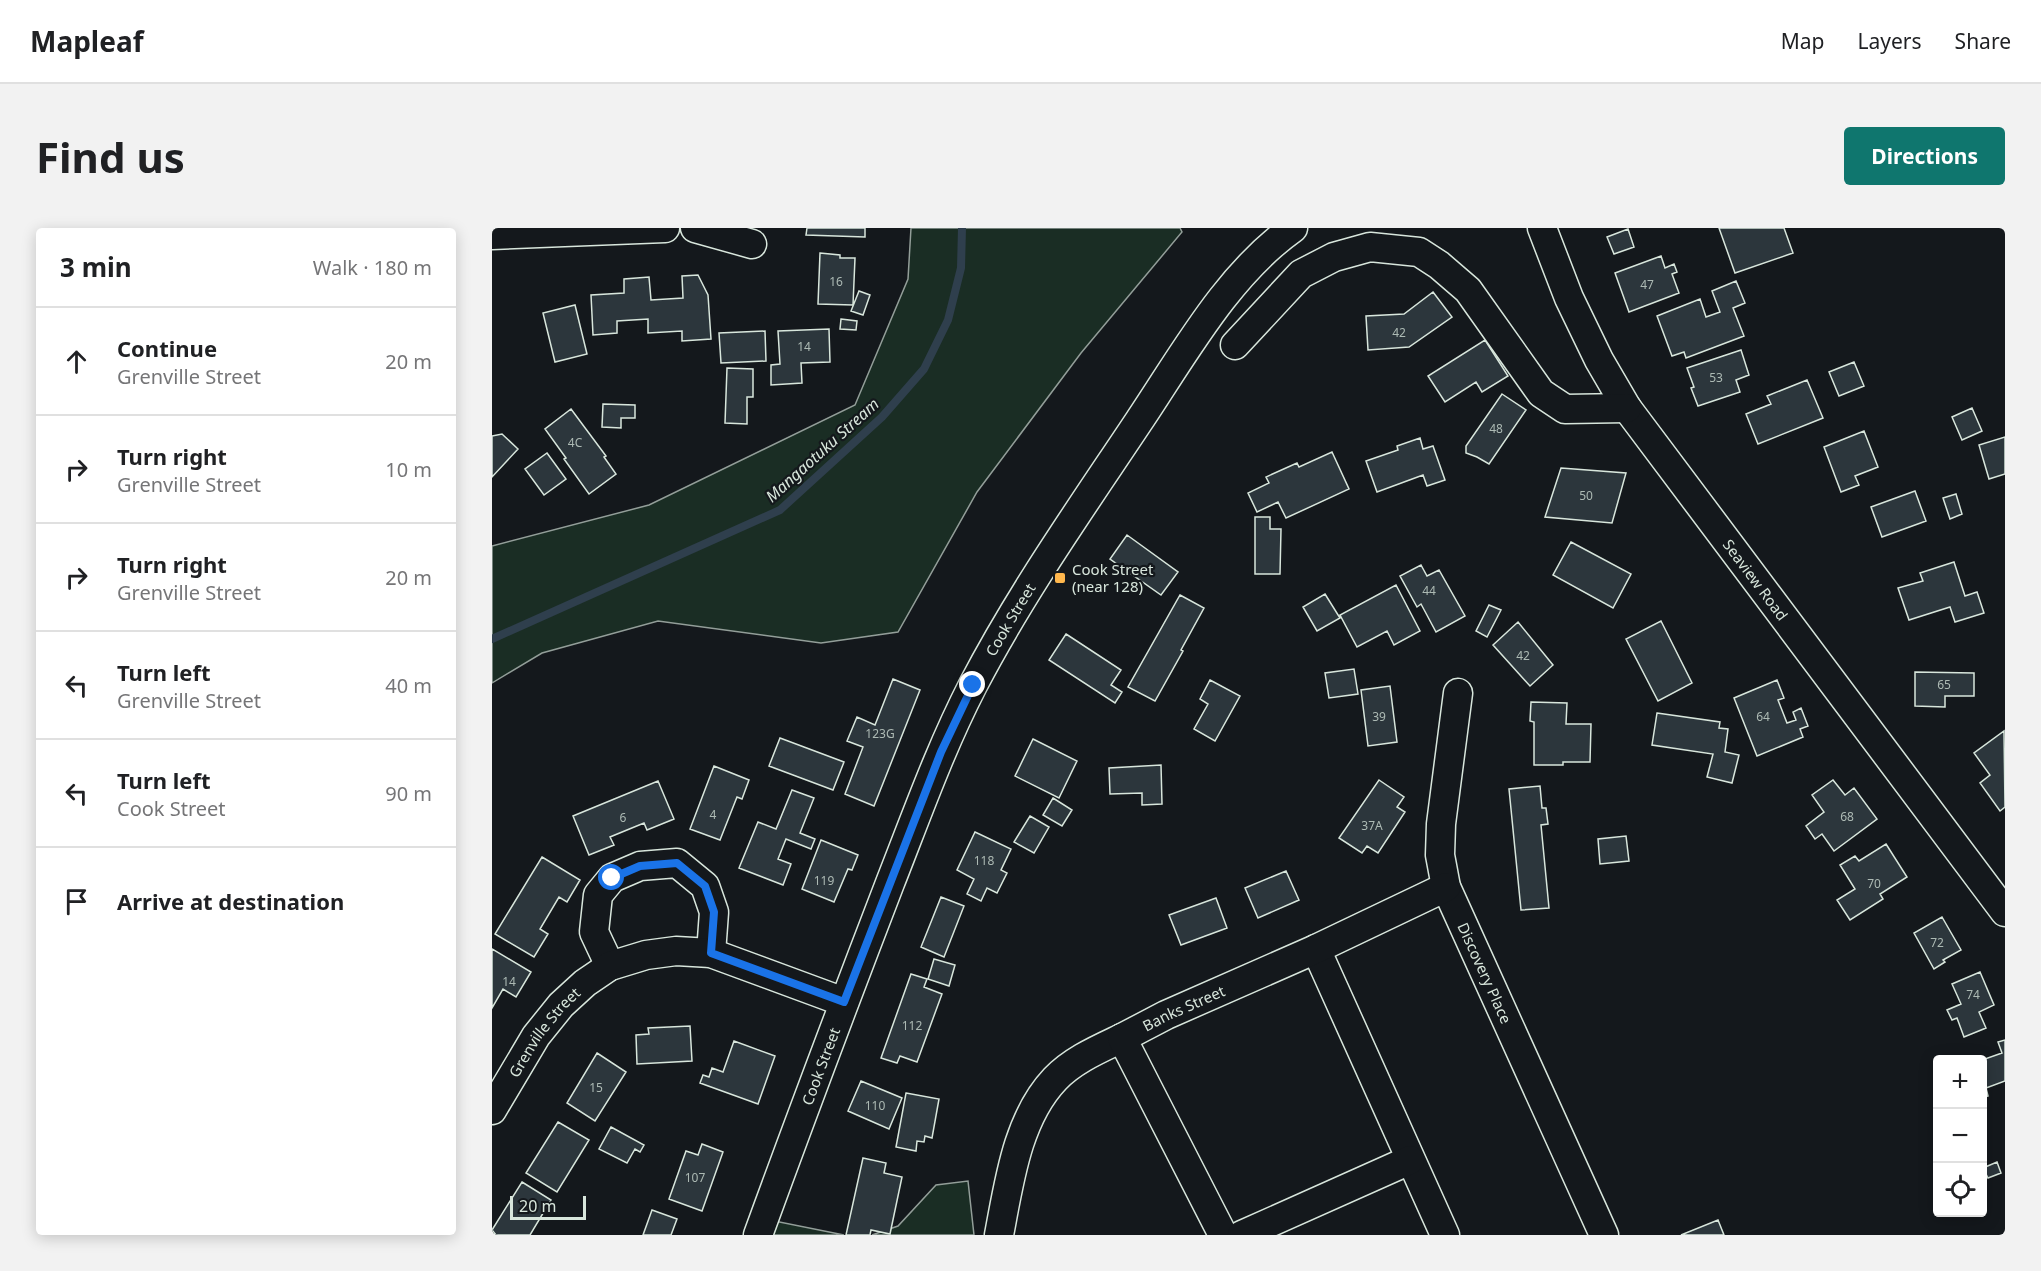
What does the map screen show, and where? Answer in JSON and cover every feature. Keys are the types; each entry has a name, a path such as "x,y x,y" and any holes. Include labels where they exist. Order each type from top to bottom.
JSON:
{"street":[{"path":"492,235 665,228"},
{"path":"695,228 752,244"},
{"name":"Cook Street","path":"758,1235 844,1002 941,752 973,685 1028,587 1184,354 1237,280 1272,244 1293,228"},
{"name":"Seaview Road","path":"1542,228 1569,298 1599,360 1627,408 2005,912"},
{"path":"1235,345 1301,274 1334,257 1370,247 1419,252 1439,265 1468,290 1541,393 1565,409 1627,408"},
{"name":"Discovery Place","path":"1458,693 1441,824 1440,855 1446,887 1604,1235"},
{"path":"609,966 594,932 598,895 612,878 640,866 677,863 705,886 714,912 711,953"},
{"name":"Banks Street","path":"999,1235 1021,1141 1034,1108 1054,1080 1071,1065 1166,1015 1316,949 1446,887"},
{"path":"1316,949 1445,1235"},
{"name":"Grenville Street","path":"492,1110 536,1036 561,1005 585,983 609,966 646,955 676,951 711,953 844,1002"},
{"path":"1122,1038 1223,1235"},
{"path":"1242,1235 1410,1160"}],"green space":[{"path":"911,228 1180,228 1182,232 1081,353 977,492 898,632 821,643 658,621 542,653 492,683 492,546 649,505 855,405 908,279"},
{"path":"968,1181 974,1235 872,1235 898,1226 936,1185"},
{"path":"760,1218 844,1235 754,1235"}],"building":[{"path":"807,228 865,228 865,237 806,235"},
{"path":"1719,228 1784,228 1793,253 1735,273"},
{"path":"1628,229 1634,247 1614,254 1607,237"},
{"path":"820,253 840,255 840,258 855,258 853,305 818,304"},
{"path":"1661,256 1665,268 1674,264 1677,272 1672,274 1679,293 1629,312 1615,273"},
{"path":"698,275 708,295 711,339 682,341 682,331 648,333 648,319 617,321 617,333 593,335 591,295 624,293 624,279 649,277 651,300 683,298 682,276"},
{"path":"1736,281 1745,303 1733,308 1744,336 1686,358 1684,352 1672,356 1657,316 1700,299 1706,317 1720,312 1712,291"},
{"path":"859,291 870,295 863,315 851,311"},
{"path":"1433,292 1452,317 1409,347 1368,350 1366,316 1404,314"},
{"path":"575,305 587,354 555,362 543,313"},
{"path":"841,319 857,321 856,330 840,329"},
{"path":"829,329 830,362 801,363 802,383 771,385 771,365 780,364 778,331"},
{"path":"765,331 766,361 721,363 719,333"},
{"path":"1485,340 1508,376 1482,392 1476,382 1445,402 1428,376"},
{"path":"1741,350 1749,375 1736,380 1740,392 1698,406 1687,368"},
{"path":"1854,362 1864,386 1839,396 1829,372"},
{"path":"727,368 753,369 753,397 747,397 747,424 725,423"},
{"path":"1807,380 1823,418 1758,444 1746,414 1771,404 1767,396"},
{"path":"1502,394 1526,410 1489,464 1466,453 1466,446"},
{"path":"603,404 635,405 635,418 621,418 621,428 602,427"},
{"path":"1972,408 1982,431 1962,440 1952,417"},
{"path":"571,409 606,456 604,457 616,474 589,494 545,429"},
{"path":"1864,431 1878,467 1855,476 1859,485 1841,492 1824,447"},
{"path":"502,434 518,449 492,477 492,436"},
{"path":"2005,437 2005,474 1989,479 1979,445"},
{"path":"1420,438 1423,449 1433,446 1445,480 1427,486 1423,475 1377,492 1366,461 1398,450 1397,446"},
{"path":"1332,452 1349,489 1286,518 1278,502 1257,512 1248,493 1269,483 1266,477 1297,463 1299,467"},
{"path":"547,453 566,479 544,495 525,469"},
{"path":"1561,468 1626,473 1612,523 1545,517"},
{"path":"1915,491 1926,521 1882,537 1871,507"},
{"path":"1956,494 1962,514 1950,519 1943,498"},
{"path":"1255,517 1270,517 1270,529 1281,529 1280,574 1255,574"},
{"path":"1127,535 1178,572 1161,595 1110,559"},
{"path":"1571,542 1631,574 1613,608 1553,575"},
{"path":"1954,562 1965,596 1977,592 1984,613 1955,622 1950,607 1909,620 1898,588 1923,581 1920,573"},
{"path":"1421,565 1427,576 1439,570 1465,616 1436,632 1421,604 1417,607 1400,576"},
{"path":"1396,585 1420,631 1394,645 1387,631 1357,647 1340,615"},
{"path":"1325,594 1340,618 1317,631 1303,607"},
{"path":"1180,595 1204,608 1155,701 1128,687"},
{"path":"1489,605 1501,610 1487,637 1476,631"},
{"path":"1661,621 1692,683 1658,701 1626,639"},
{"path":"1518,622 1553,665 1530,686 1493,645"},
{"path":"1066,634 1121,670 1111,685 1122,692 1115,703 1049,660"},
{"path":"1354,669 1358,694 1329,698 1325,673"},
{"path":"1915,672 1974,673 1974,696 1945,696 1945,707 1915,706"},
{"path":"893,679 920,690 874,806 845,794 863,747 847,741 857,717 875,725"},
{"path":"1210,680 1240,696 1215,741 1194,729 1208,704 1200,699"},
{"path":"1777,680 1784,698 1778,700 1787,723 1796,720 1793,712 1801,708 1808,726 1800,729 1803,737 1757,756 1734,698"},
{"path":"1390,686 1397,742 1368,746 1361,690"},
{"path":"1531,702 1567,703 1566,724 1591,724 1590,762 1534,765 1534,722 1530,721"},
{"path":"1657,713 1720,722 1719,728 1728,729 1725,752 1739,755 1732,783 1707,777 1713,754 1652,745"},
{"path":"2004,731 2005,807 2000,811 1980,783 1990,775 1974,753"},
{"path":"780,738 844,762 833,790 769,766"},
{"path":"1033,739 1077,761 1059,798 1015,776"},
{"path":"1161,765 1162,804 1142,805 1142,793 1110,794 1109,768"},
{"path":"714,766 749,780 742,799 737,797 720,840 690,829"},
{"path":"1379,780 1404,797 1397,807 1405,812 1378,853 1367,846 1362,853 1339,838"},
{"path":"1833,780 1845,795 1854,788 1877,819 1834,851 1822,834 1815,839 1806,826 1824,812 1812,795"},
{"path":"658,781 674,819 647,830 644,823 610,837 614,845 589,855 573,816"},
{"path":"1540,786 1542,808 1546,808 1548,824 1541,825 1549,908 1521,910 1509,789"},
{"path":"792,790 814,798 800,833 815,839 811,849 786,839 778,859 791,864 783,885 739,868 758,822 776,829"},
{"path":"1053,798 1072,810 1062,826 1043,815"},
{"path":"1030,816 1049,827 1034,853 1014,842"},
{"path":"975,832 1011,849 1001,870 1007,873 997,893 987,888 981,901 967,894 974,879 957,870"},
{"path":"1626,836 1629,861 1600,864 1598,839"},
{"path":"821,840 858,855 852,870 848,869 834,902 802,889"},
{"path":"1886,844 1907,877 1880,894 1883,899 1850,920 1837,900 1855,889 1840,865 1855,856 1859,861"},
{"path":"542,857 580,880 567,902 559,897 540,929 548,934 534,957 495,934"},
{"path":"1286,871 1299,900 1258,918 1245,888"},
{"path":"941,897 964,906 944,957 921,947"},
{"path":"1216,898 1227,928 1181,945 1169,915"},
{"path":"1942,917 1961,950 1943,960 1945,962 1934,969 1914,933"},
{"path":"492,949 531,972 516,997 503,989 492,1008"},
{"path":"934,959 955,965 949,986 928,979"},
{"path":"1980,972 1994,1005 1979,1012 1986,1028 1964,1037 1957,1018 1952,1020 1947,1010 1961,1004 1952,984"},
{"path":"911,974 927,979 924,987 942,994 917,1062 900,1056 897,1063 881,1058"},
{"path":"690,1026 692,1061 637,1064 636,1035 649,1034 648,1028"},
{"path":"2005,1040 2005,1081 1987,1088 1987,1058 2002,1053 1998,1042"},
{"path":"734,1041 775,1056 758,1104 700,1083 703,1075 709,1077 712,1068 723,1072"},
{"path":"597,1053 626,1072 595,1121 567,1103"},
{"path":"861,1081 902,1098 889,1129 848,1111"},
{"path":"906,1093 939,1099 932,1138 925,1136 924,1142 917,1141 916,1151 896,1147"},
{"path":"558,1122 589,1140 557,1192 526,1173"},
{"path":"611,1127 644,1145 640,1152 635,1149 627,1163 599,1149"},
{"path":"702,1144 723,1152 702,1211 669,1199 686,1151 698,1155"},
{"path":"863,1158 886,1163 884,1173 902,1177 890,1234 871,1230 870,1235 846,1235"},
{"path":"1997,1162 2001,1173 1988,1178 1987,1166"},
{"path":"522,1182 551,1200 530,1235 496,1235 492,1230"},
{"path":"652,1210 677,1219 671,1235 643,1235"},
{"path":"1718,1220 1724,1235 1681,1235"}],"waterway":[{"name":"Mangaotuku Stream","path":"492,639 780,510 882,417 924,369 948,320 961,268 962,228"}],"place":[{"name":"Cook Street (near 128)","path":"1060,578"}],"route":[{"path":"612,878 640,866 677,863 705,886 714,912 711,953 844,1002 941,752 973,685"}]}
